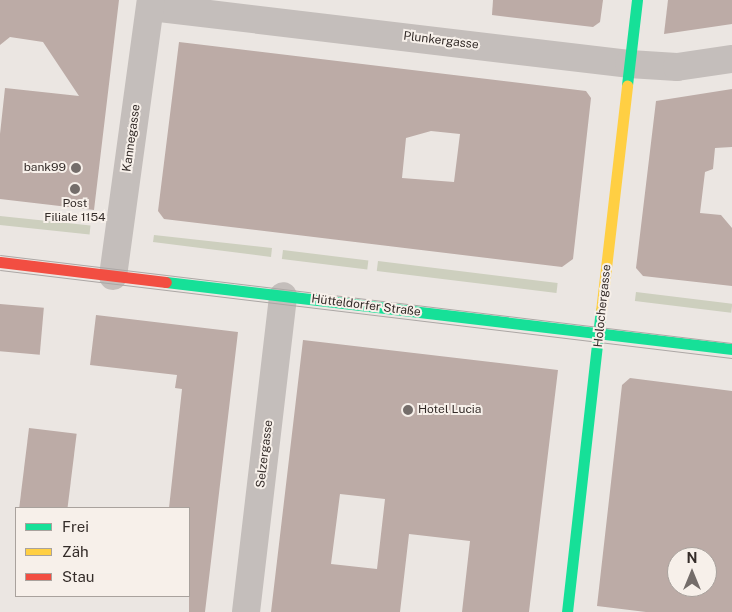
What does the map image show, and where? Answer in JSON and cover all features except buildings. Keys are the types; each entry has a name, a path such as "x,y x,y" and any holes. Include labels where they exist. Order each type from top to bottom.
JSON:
{"main road":[{"name":"Holochergasse","path":"567,612 637,0"},
{"name":"Hütteldorfer Straße","path":"0,262 732,350"}],"street":[{"name":"Plunkergasse","path":"151,3 629,64 677,67 732,59"},
{"name":"Kannegasse","path":"113,276 151,3"},
{"name":"Selzergasse","path":"246,612 283,296"}],"green space":[{"path":"0,216 91,226 90,234 0,225"},
{"path":"154,235 272,248 271,257 153,242"},
{"path":"283,250 368,260 367,269 282,259"},
{"path":"378,261 558,283 556,293 377,271"},
{"path":"636,292 732,304 731,313 635,301"}],"tram line":[{"path":"0,255 732,343"},
{"path":"0,270 732,358"}],"traffic: fast":[{"path":"627,85 637,0"},
{"path":"166,282 732,349"},
{"path":"567,612 601,311"}],"traffic: slow":[{"path":"601,311 627,85"}],"traffic: jam":[{"path":"0,262 166,282"}],"place":[{"name":"bank99","path":"76,168"},
{"name":"Post Filiale 1154","path":"75,189"},
{"name":"Hotel Lucia","path":"408,410"}]}
